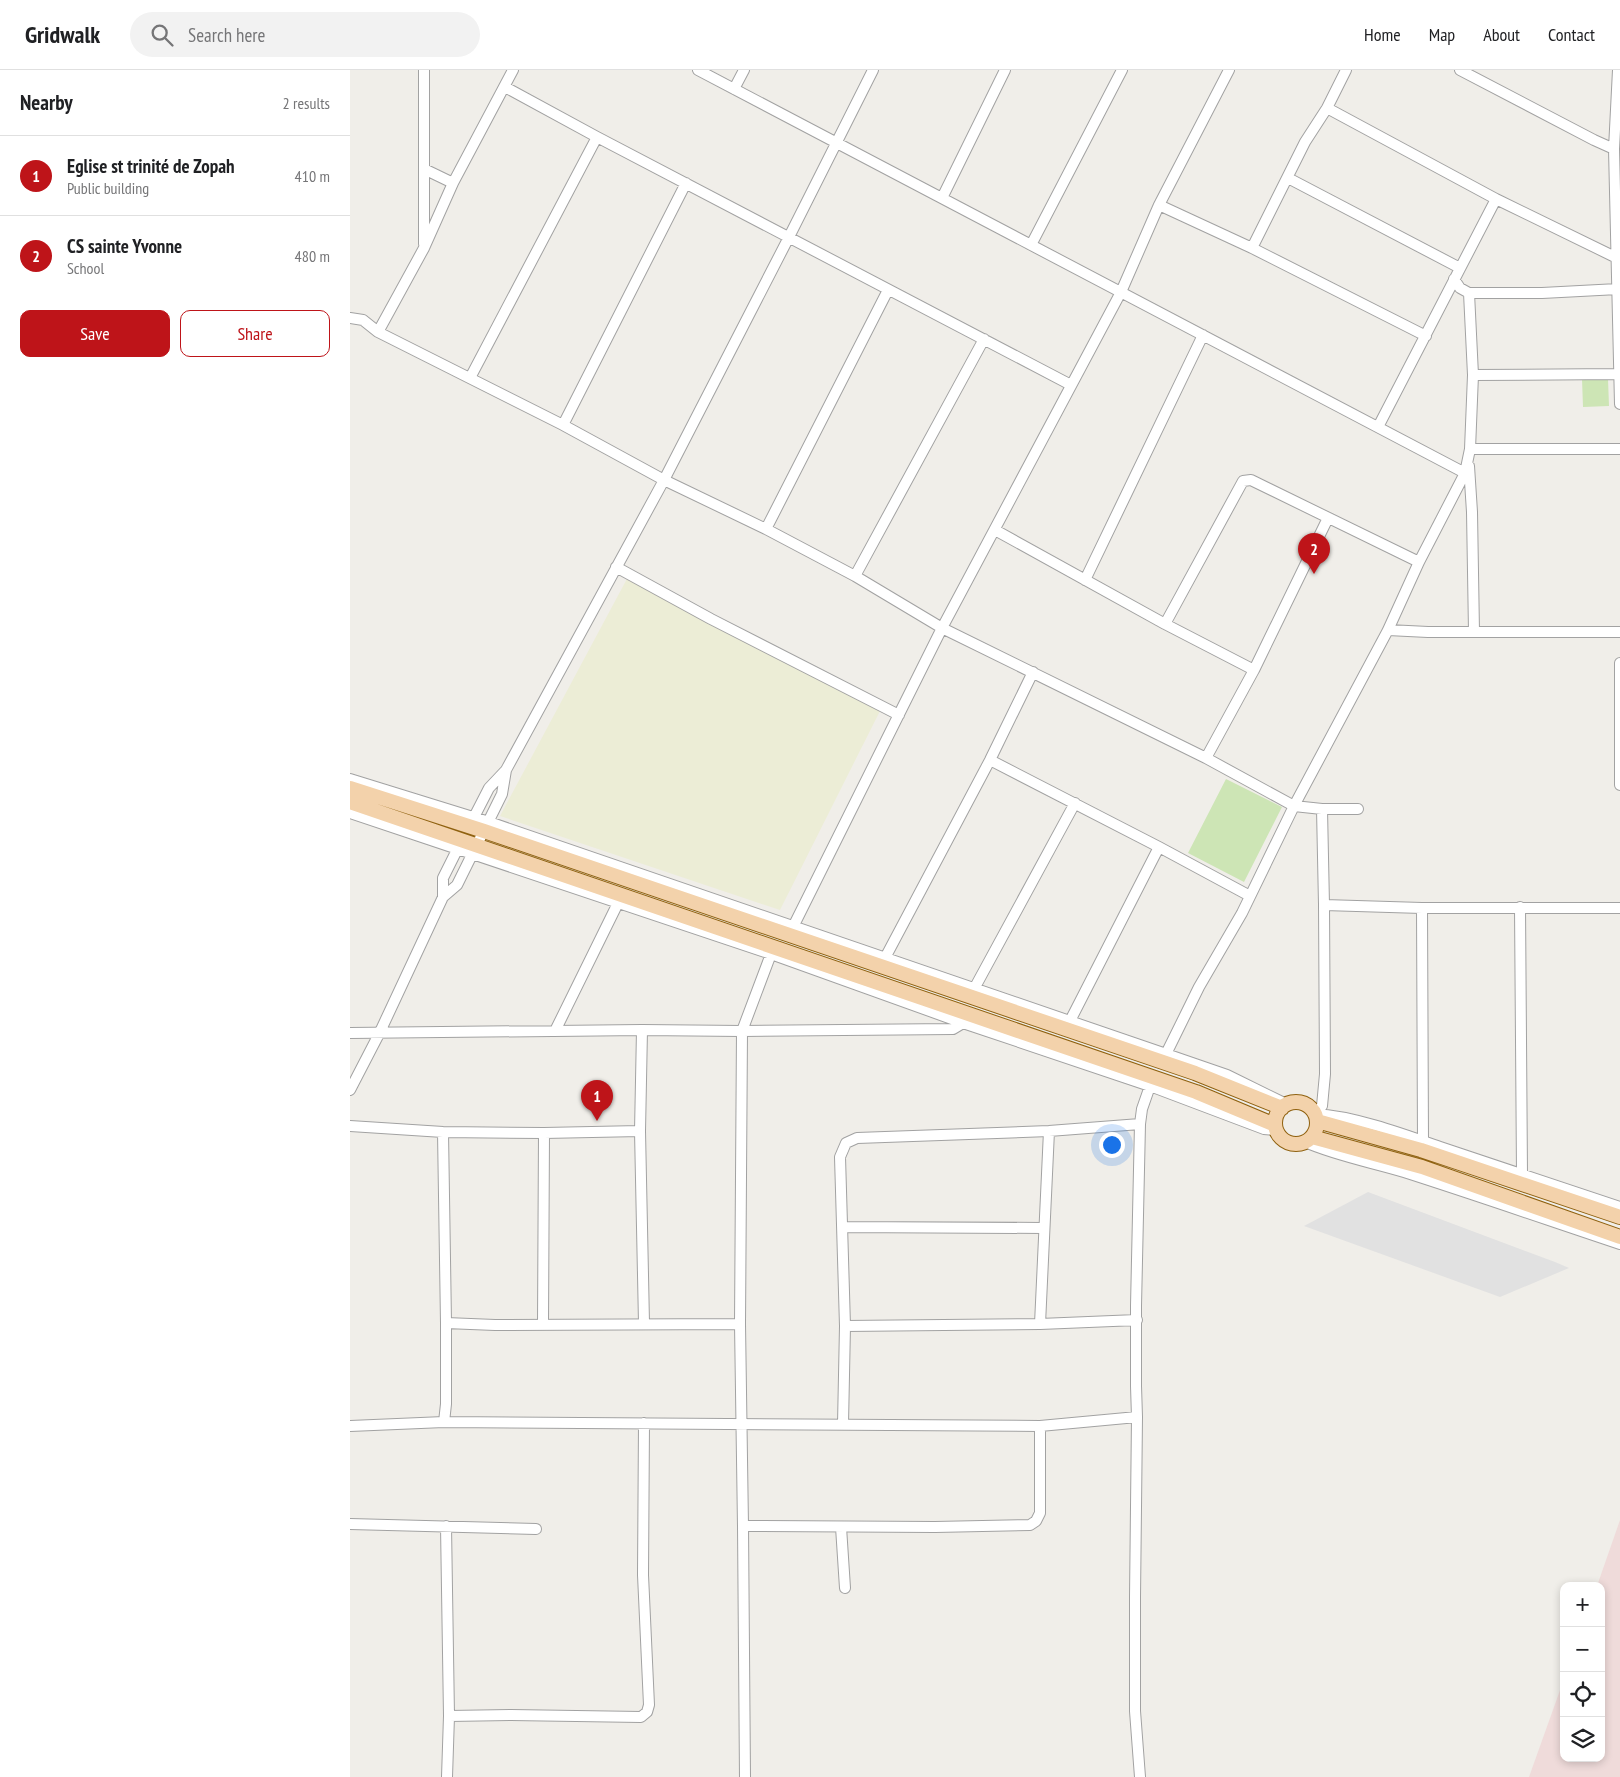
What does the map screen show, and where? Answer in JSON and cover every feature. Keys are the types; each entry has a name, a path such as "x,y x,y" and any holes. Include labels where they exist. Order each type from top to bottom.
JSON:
{"main road":[{"path":"350,788 486,826 1285,1106"},
{"path":"350,802 460,844 1196,1092 1276,1128"},
{"path":"1309,1140 1316,1130 1316,1118 1306,1104 1296,1102 1285,1106 1277,1114 1276,1128 1280,1138 1288,1143 1297,1144 1309,1140 1422,1167 1620,1237"},
{"path":"1316,1118 1421,1150 1620,1217"}],"street":[{"path":"424,70 424,248"},
{"path":"378,332 424,248 453,184 513,70"},
{"path":"698,70 1465,473"},
{"path":"734,89 744,70"},
{"path":"443,898 443,878 489,788 506,770 664,480 873,70"},
{"path":"942,198 1005,70"},
{"path":"1031,245 1122,70"},
{"path":"794,926 942,628 1121,292 1160,205 1229,70"},
{"path":"1252,248 1305,142 1327,108 1346,70"},
{"path":"1460,70 1614,149"},
{"path":"1618,70 1614,149 1617,173 1620,404"},
{"path":"505,87 596,137 790,236 888,290 1071,385"},
{"path":"1327,108 1496,200 1617,258"},
{"path":"470,378 596,137"},
{"path":"424,168 453,184"},
{"path":"1288,178 1460,268"},
{"path":"563,425 686,183"},
{"path":"1378,427 1496,200"},
{"path":"1160,205 1252,248 1426,336"},
{"path":"1454,279 1460,288 1469,293 1542,293 1618,289"},
{"path":"766,528 888,290"},
{"path":"1469,293 1473,375 1469,460 1474,632"},
{"path":"350,318 362,320 378,332 563,425 664,480 766,528 856,576 942,628 1206,758 1294,806 1322,809 1358,809"},
{"path":"1085,580 1203,335"},
{"path":"856,576 984,339"},
{"path":"1473,375 1619,374"},
{"path":"1470,449 1620,450"},
{"path":"1166,1054 1199,987 1242,913 1269,861 1294,806 1388,630 1419,562 1465,473 1469,460"},
{"path":"1165,624 1243,482 1251,480 1419,562"},
{"path":"1206,758 1254,670 1328,518"},
{"path":"995,530 1165,624 1254,670"},
{"path":"616,567 711,619 899,715"},
{"path":"1388,630 1620,632"},
{"path":"1620,663 1620,785"},
{"path":"885,958 990,760 1034,672"},
{"path":"990,760 1250,896"},
{"path":"350,1090 379,1034 443,898 457,885 502,794 506,770"},
{"path":"350,779 472,822"},
{"path":"974,989 1074,803"},
{"path":"1316,1118 1322,1106 1324,1074 1322,809"},
{"path":"350,813 460,844"},
{"path":"486,826 794,926 1227,1075 1285,1106"},
{"path":"1070,1021 1159,847"},
{"path":"475,849 618,903 1150,1086 1264,1129 1276,1128"},
{"path":"555,1031 618,903"},
{"path":"1324,905 1422,908 1620,908"},
{"path":"1422,908 1423,1141"},
{"path":"1520,908 1522,1174"},
{"path":"744,1777 740,1324 742,1031 770,954"},
{"path":"350,1033 642,1030 953,1030 963,1023"},
{"path":"642,1030 640,1131 644,1323"},
{"path":"1140,1777 1135,1711 1136,1386 1140,1124 1142,1109 1150,1086"},
{"path":"1316,1118 1327,1115 1370,1125 1620,1207"},
{"path":"843,1424 845,1326 840,1157 846,1143 857,1138 1049,1131 1140,1124"},
{"path":"350,1126 443,1132 544,1133 640,1131"},
{"path":"1040,1324 1049,1131"},
{"path":"443,1132 446,1323 446,1404 444,1422"},
{"path":"543,1324 544,1133"},
{"path":"1309,1140 1319,1148 1399,1170 1620,1244"},
{"path":"843,1227 1043,1228"},
{"path":"845,1326 1040,1324 1137,1320"},
{"path":"446,1323 495,1325 740,1324"},
{"path":"350,1426 444,1422 1040,1426 1137,1417"},
{"path":"449,1716 641,1717 647,1712 649,1705 642,1575 644,1423"},
{"path":"743,1526 935,1527 1030,1525 1036,1521 1040,1513 1040,1426"},
{"path":"350,1524 536,1528"},
{"path":"446,1526 449,1716 447,1777"},
{"path":"841,1527 845,1588"}],"shaded area":[{"path":"1368,1192 1569,1268 1500,1297 1304,1226"},
{"path":"1620,1520 1620,1777 1529,1777 1560,1690 1560,1762 1605,1762 1605,1582 1598,1582"}],"green space":[{"path":"1582,379 1608,379 1609,406 1583,407"},
{"path":"629,575 882,707 780,910 500,816"},
{"path":"1226,779 1282,807 1244,882 1188,853"}],"place":[{"name":"CS sainte Yvonne","path":"1314,574"},
{"name":"Eglise st trinité de Zopah","path":"597,1121"}]}
